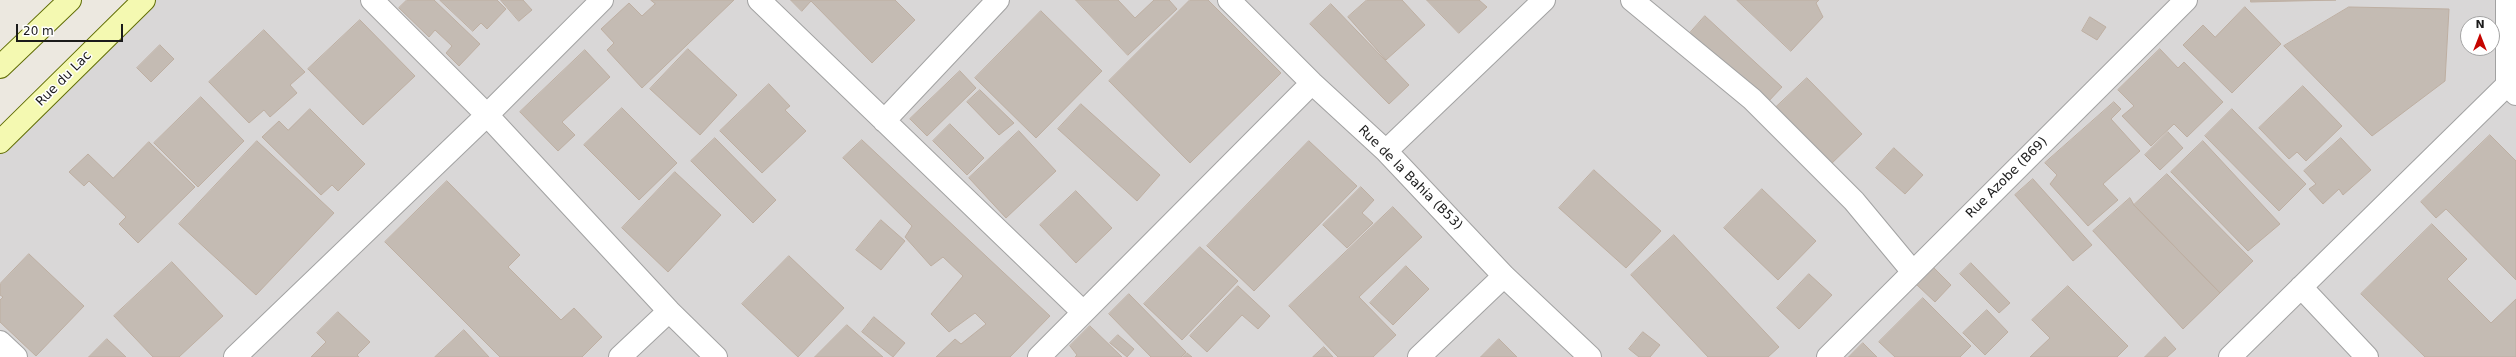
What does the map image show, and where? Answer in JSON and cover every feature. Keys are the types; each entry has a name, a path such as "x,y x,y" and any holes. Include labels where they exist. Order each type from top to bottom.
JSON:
{"street":[{"path":"0,67 70,0"},
{"name":"Rue du Lac","path":"0,142 144,0"},
{"path":"372,0 487,115 669,311 716,357"},
{"path":"235,357 487,115 602,0"},
{"path":"759,0 1083,312"},
{"path":"884,121 998,0"},
{"name":"Rue de la Bahia (B53)","path":"1229,0 1312,83 1386,151 1504,276 1590,357"},
{"path":"1386,151 1544,0"},
{"path":"1632,0 1752,99 1854,201 1913,272"},
{"name":"Rue Azobe (B69)","path":"1828,357 2186,0"},
{"path":"2230,357 2302,287 2512,90 2507,0"},
{"path":"1038,357 1312,83"},
{"path":"1419,357 1504,276"},
{"path":"2302,287 2367,357"},
{"path":"620,357 669,311"},
{"path":"0,342 16,357"}],"shaded area":[{"path":"130,0 2516,0 2516,357 0,357 0,125"}],"building":[{"path":"407,0 434,0 480,44 459,66 446,53 452,46 435,30 429,37 399,8"},
{"path":"440,0 497,0 506,9 487,29 481,23 473,31"},
{"path":"501,0 523,0 532,10 519,21"},
{"path":"651,0 734,0 642,88 607,50 614,43 601,29 629,3 642,16 655,4"},
{"path":"791,0 895,0 915,20 872,63 811,1 802,11"},
{"path":"1076,0 1118,0 1135,18 1154,0 1169,0 1177,9 1128,55"},
{"path":"1190,0 1208,0 1281,73 1190,163 1109,81"},
{"path":"1367,0 1402,0 1425,25 1386,60 1348,17"},
{"path":"1427,0 1479,0 1487,7 1459,33"},
{"path":"1737,0 1819,0 1816,3 1823,17 1791,51"},
{"path":"2251,0 2336,0 2251,2"},
{"path":"1331,4 1409,85 1389,104 1310,24"},
{"path":"2245,7 2281,44 2232,93 2183,45 2203,25 2215,37"},
{"path":"2349,7 2449,9 2445,81 2372,136 2284,46"},
{"path":"1041,11 1102,71 1036,138 975,78"},
{"path":"1705,16 1782,87 1767,103 1690,33"},
{"path":"2090,17 2106,27 2097,40 2082,31"},
{"path":"360,20 415,76 363,125 308,69"},
{"path":"264,30 305,72 290,85 297,93 270,117 264,110 249,123 209,82"},
{"path":"160,45 174,59 151,82 137,68"},
{"path":"688,49 737,95 700,135 650,89"},
{"path":"2160,49 2178,68 2184,62 2223,102 2187,137 2174,124 2151,146 2122,116 2134,106 2118,90"},
{"path":"585,50 610,77 562,122 575,135 558,151 520,112"},
{"path":"960,71 976,88 927,136 910,119"},
{"path":"1807,78 1862,134 1828,167 1772,111"},
{"path":"769,84 790,106 785,110 806,131 762,173 720,131"},
{"path":"2303,86 2342,126 2306,161 2297,152 2289,159 2259,128"},
{"path":"980,90 1014,123 999,135 967,102"},
{"path":"201,97 244,141 198,187 154,143"},
{"path":"2114,102 2121,109 2111,119 2140,151 2103,184 2118,200 2088,226 2050,184 2057,175 2045,163"},
{"path":"1081,104 1160,175 1137,201 1058,129"},
{"path":"622,108 677,163 639,200 584,145"},
{"path":"310,109 365,164 338,191 332,185 321,195 262,137 279,121 288,130"},
{"path":"2232,109 2306,184 2279,211 2205,136"},
{"path":"950,124 984,158 967,175 933,141"},
{"path":"1019,131 1056,171 1006,218 969,178"},
{"path":"2168,132 2183,148 2160,170 2145,155"},
{"path":"2490,135 2516,161 2516,280 2446,209 2436,218 2421,202"},
{"path":"715,138 776,200 753,223 691,161"},
{"path":"2341,138 2371,170 2343,195 2339,189 2323,204 2309,189 2316,184 2304,171"},
{"path":"862,140 1050,316 1010,357 936,357 955,339 961,344 986,324 975,313 949,332 931,314 963,276 943,257 931,266 905,237 912,226 843,158"},
{"path":"257,141 334,213 256,295 179,224"},
{"path":"1309,141 1357,186 1254,291 1207,246"},
{"path":"2203,141 2280,224 2248,251 2171,172"},
{"path":"149,142 195,187 138,243 119,224 126,217 89,181 84,186 69,172 88,154 113,178"},
{"path":"1894,148 1923,175 1905,194 1876,168"},
{"path":"1594,170 1661,231 1626,268 1559,208"},
{"path":"675,172 721,215 668,272 622,228"},
{"path":"2167,174 2253,261 2220,293 2134,205"},
{"path":"2033,179 2092,245 2073,261 2015,195"},
{"path":"447,181 520,255 508,267 561,320 574,308 602,337 582,357 500,357 385,242"},
{"path":"1361,187 1374,200 1362,213 1373,223 1347,248 1323,225"},
{"path":"1762,189 1816,241 1778,280 1724,228"},
{"path":"1076,191 1112,228 1076,263 1040,225"},
{"path":"2130,198 2134,205 2220,293 2183,329 2093,231"},
{"path":"1393,207 1422,237 1359,297 1396,335 1373,357 1338,357 1289,306"},
{"path":"881,220 905,241 881,270 856,250"},
{"path":"2432,224 2467,259 2447,279 2491,323 2516,299 2516,357 2425,357 2361,294"},
{"path":"1674,235 1779,347 1768,357 1708,357 1631,275"},
{"path":"1200,247 1238,281 1182,340 1144,304"},
{"path":"29,254 84,306 36,356 0,322 0,300 3,297 0,295 0,284"},
{"path":"789,256 844,308 798,357 742,304"},
{"path":"172,262 223,316 179,357 153,357 114,316"},
{"path":"1971,263 2010,303 1999,313 1960,274"},
{"path":"1406,266 1429,289 1393,325 1370,303"},
{"path":"1934,268 1951,285 1935,302 1917,285"},
{"path":"1809,274 1832,295 1799,329 1777,308"},
{"path":"1238,286 1270,316 1258,329 1242,315 1207,352 1190,336"},
{"path":"2068,286 2128,346 2117,357 2030,357 2050,338 2032,320"},
{"path":"1129,294 1186,352 1181,357 1151,357 1109,314"},
{"path":"1923,298 1971,346 1960,357 1895,357 1879,342"},
{"path":"1987,310 2008,332 1985,355 1963,333"},
{"path":"338,312 370,342 357,355 359,357 311,357 326,342 317,333"},
{"path":"874,317 905,343 893,357 862,332"},
{"path":"847,325 883,357 815,357"},
{"path":"1090,326 1122,357 1075,357 1077,355 1070,346"},
{"path":"464,330 489,357 435,357"},
{"path":"1643,332 1660,345 1650,357 1639,357 1629,349"},
{"path":"1118,335 1134,349 1127,357 1110,343"},
{"path":"2165,337 2176,349 2167,357 2145,357"},
{"path":"107,339 126,357 89,357"},
{"path":"1499,339 1517,357 1481,357"},
{"path":"1863,343 1877,357 1849,357"},
{"path":"1324,347 1333,357 1313,357"},
{"path":"1187,353 1192,357 1183,357"}]}
